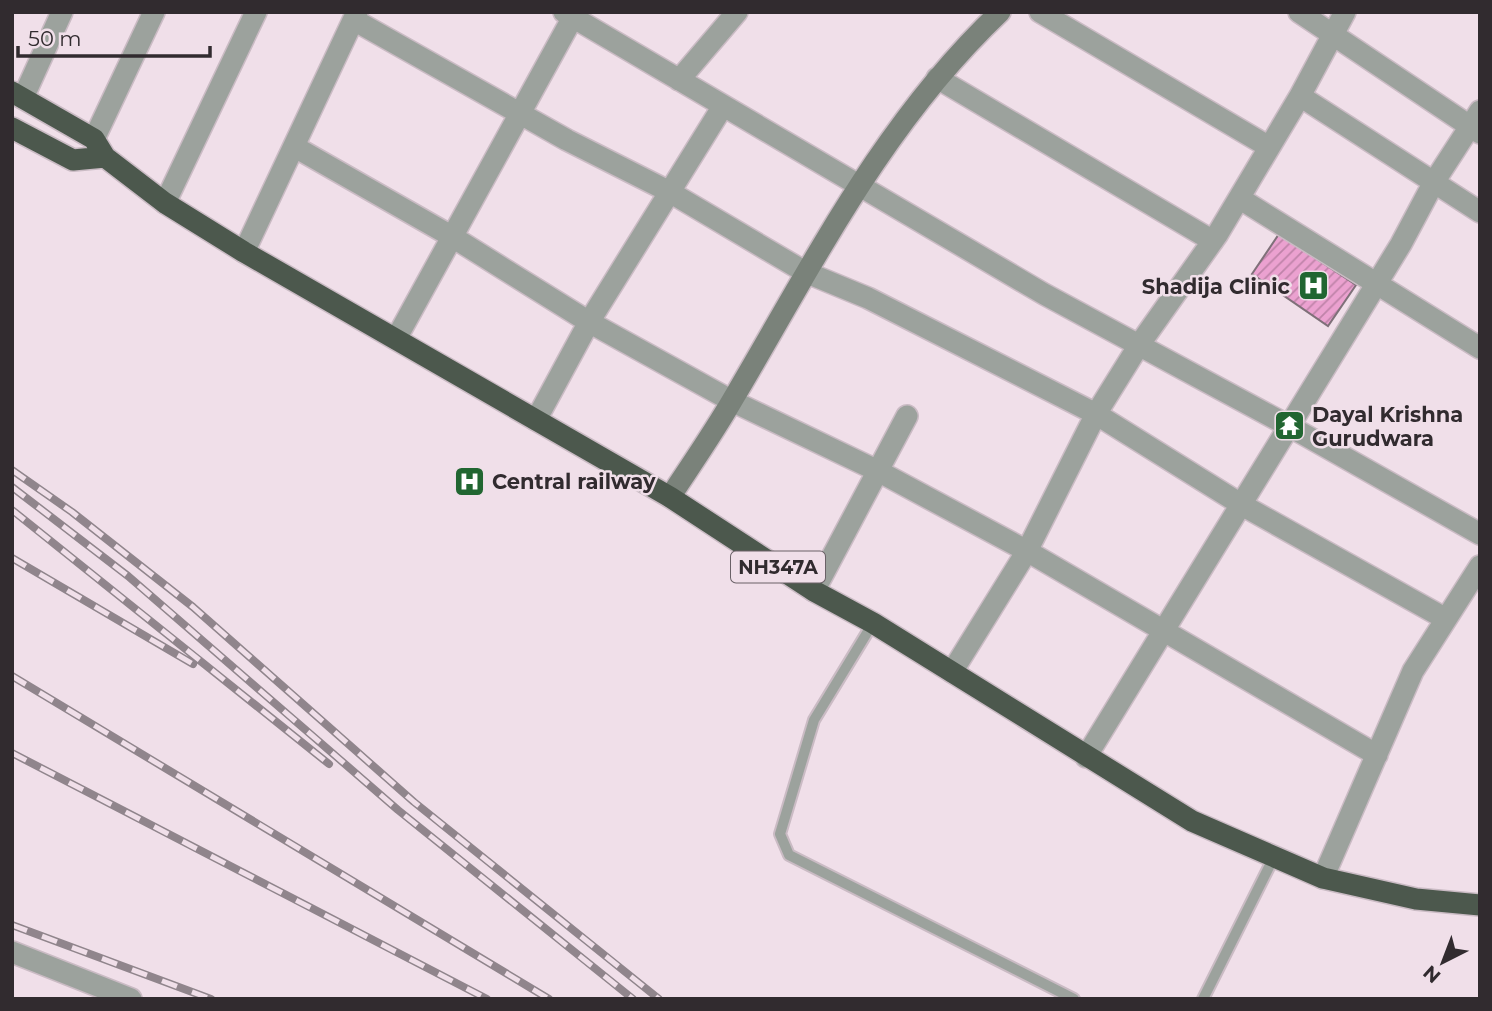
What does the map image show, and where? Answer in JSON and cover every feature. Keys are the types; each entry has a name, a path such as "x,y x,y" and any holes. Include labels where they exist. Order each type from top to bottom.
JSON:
{"highway":[{"name":"NH347A","path":"18,95 99,148 165,203 244,252 670,497 814,590 873,623 1192,821 1323,878 1416,899 1480,905"},
{"path":"12,128 73,160 99,148"}],"street":[{"path":"18,95 62,12"},
{"path":"99,148 154,12"},
{"path":"165,203 256,12"},
{"path":"679,80 737,12"},
{"path":"670,497 732,401 859,185 918,100 1000,12"},
{"path":"1040,12 1269,147"},
{"path":"1086,757 1166,632 1376,285 1434,182 1476,124 1299,12"},
{"path":"952,672 1027,551 1096,414 1139,345 1213,241 1300,96 1345,12"},
{"path":"396,339 451,236 522,115 569,15 1044,294 1289,426 1480,534"},
{"path":"244,252 355,16 522,115 668,191 806,272 868,298 1096,414 1242,505 1446,619"},
{"path":"937,78 1213,241"},
{"path":"1300,96 1480,212"},
{"path":"536,420 589,322 723,106"},
{"path":"295,147 451,236 589,322 732,401 878,471 1027,551 1377,755"},
{"path":"1239,198 1480,348"},
{"path":"814,590 907,416"},
{"path":"1323,878 1413,671 1480,566"},
{"path":"12,953 131,999"}],"lane":[{"path":"873,623 814,720 780,834 783,846 789,855 1074,999"},
{"path":"1203,999 1274,857"}],"building":[{"path":"1279,234 1356,285 1328,326 1252,274"}],"railway":[{"path":"12,470 72,512 193,607 414,802 659,999"},
{"path":"12,487 128,576 398,810 633,999"},
{"path":"12,510 329,764"},
{"path":"12,558 193,664"},
{"path":"12,676 549,999"},
{"path":"12,753 487,999"},
{"path":"12,925 211,999"}],"place":[{"name":"Shadija Clinic","path":"1313,286"},
{"name":"Dayal Krishna Gurudwara","path":"1289,426"},
{"name":"Central railway","path":"469,481"}]}
